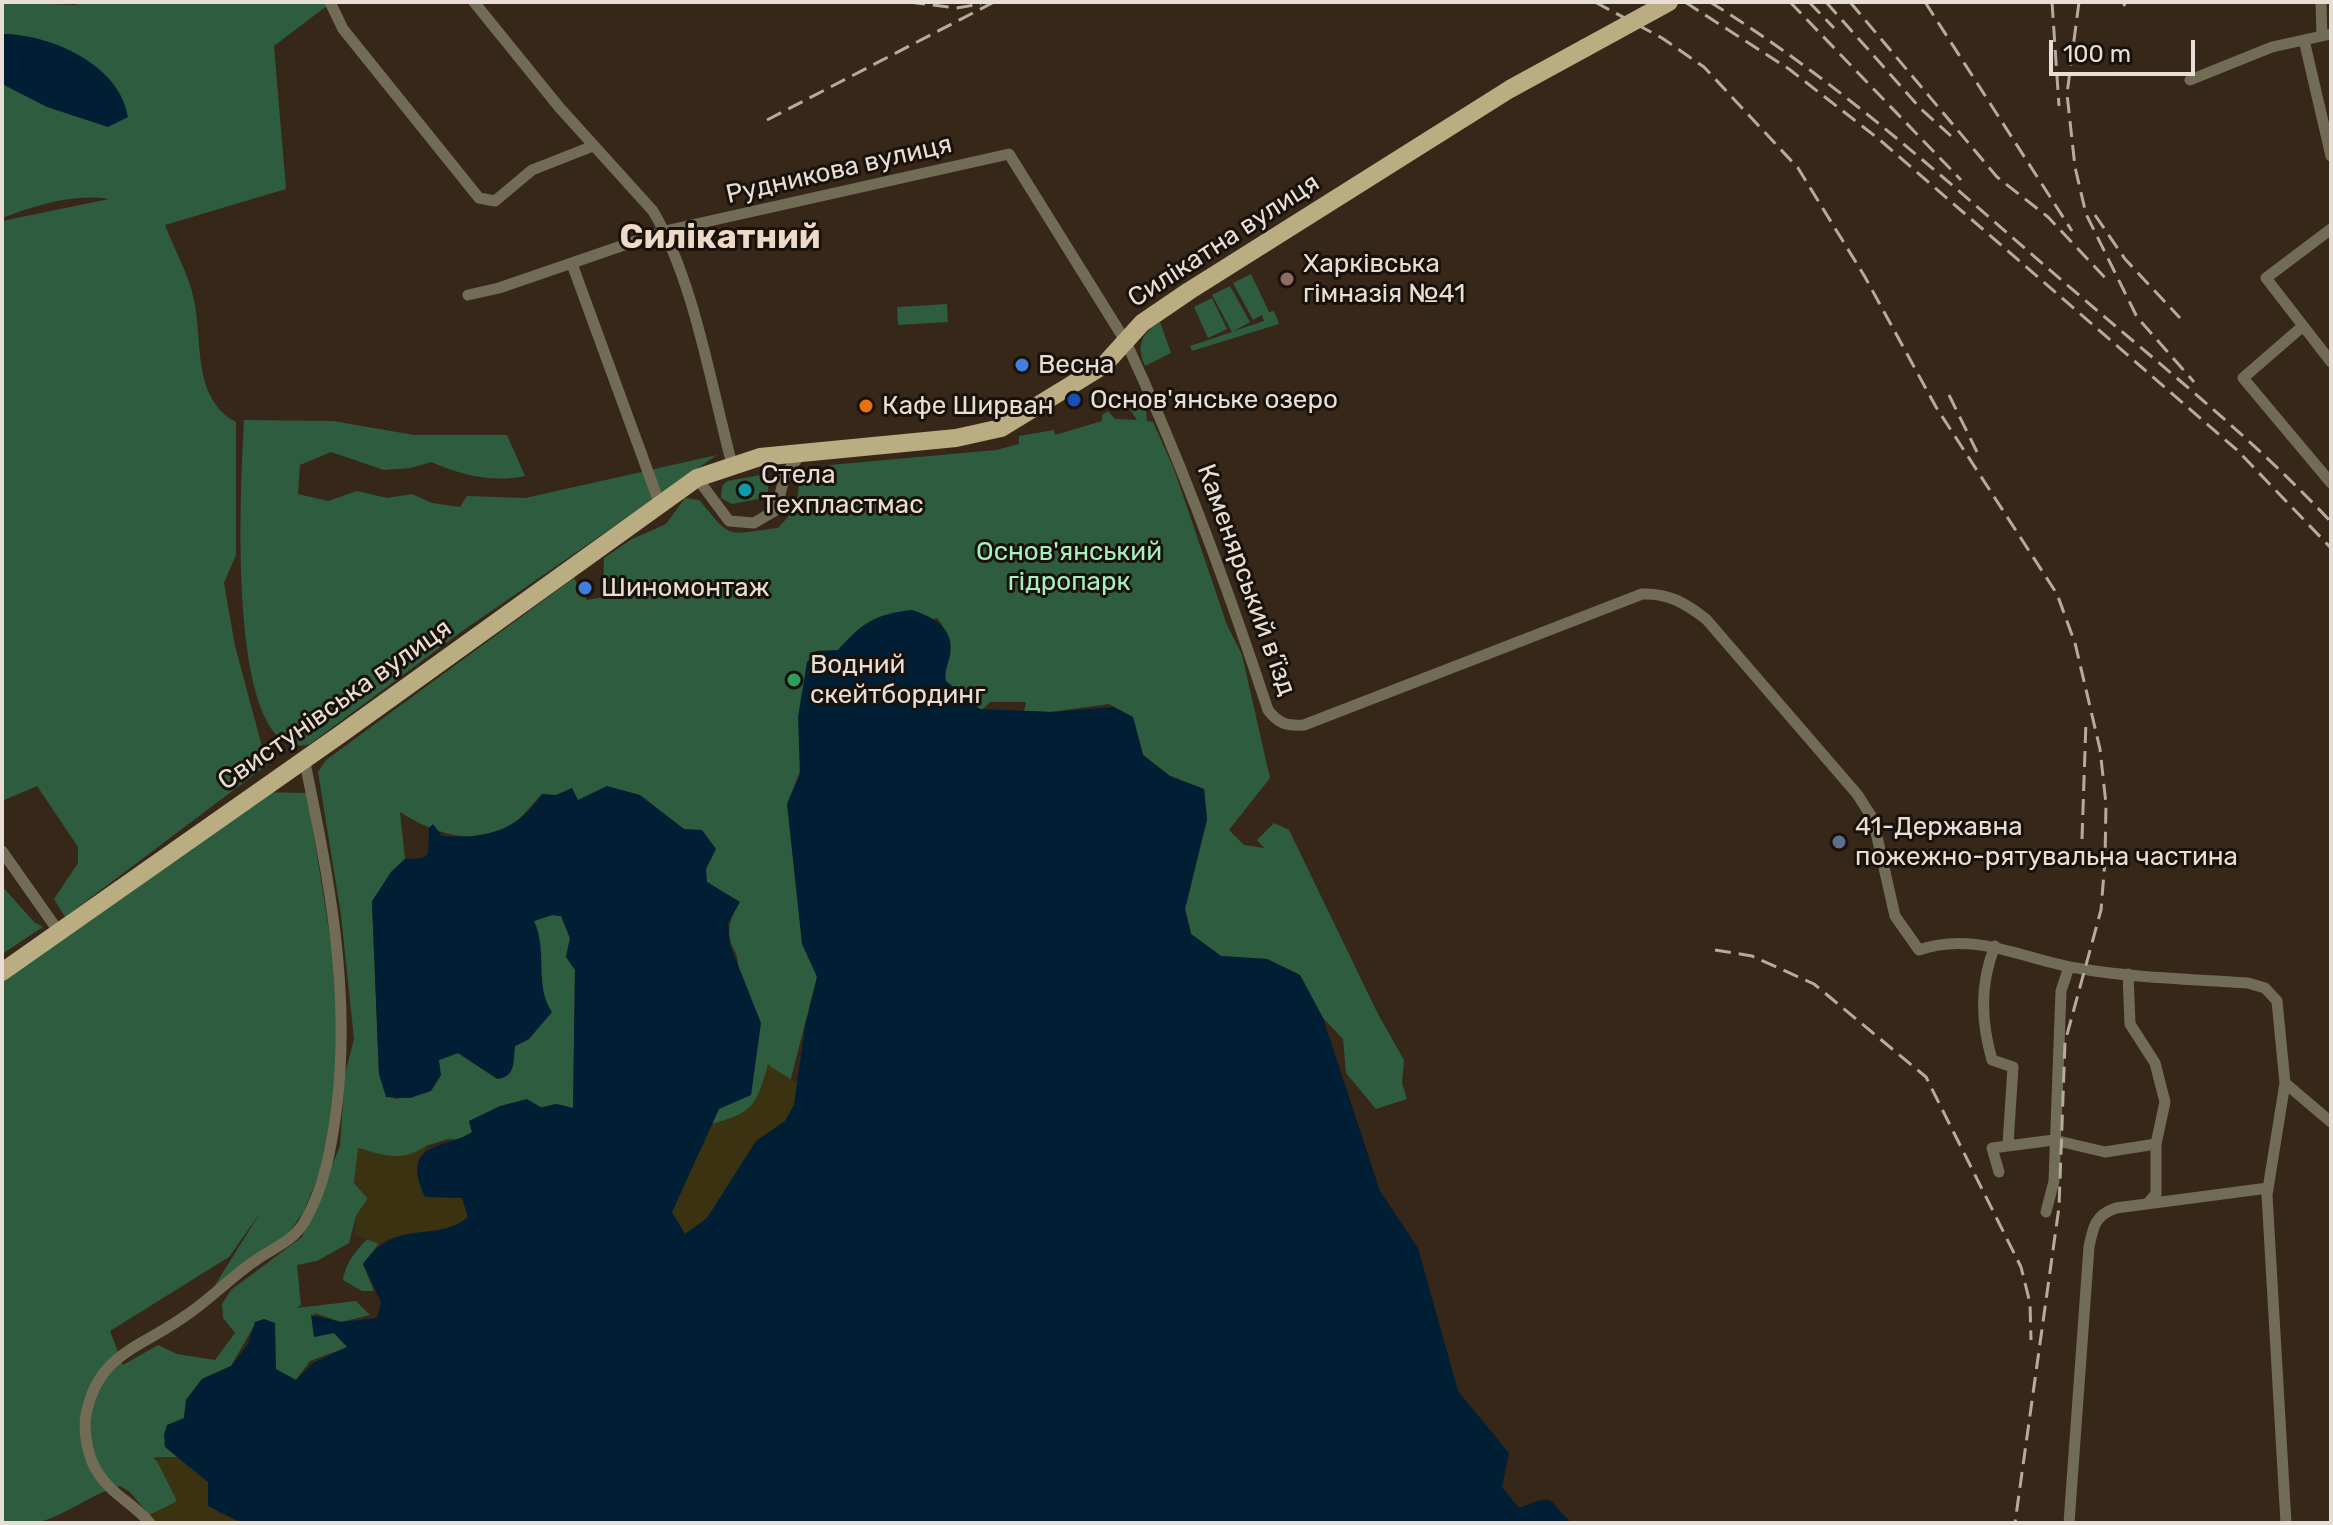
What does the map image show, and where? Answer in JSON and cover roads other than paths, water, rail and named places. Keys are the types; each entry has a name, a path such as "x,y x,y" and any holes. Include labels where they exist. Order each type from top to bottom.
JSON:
{"main road":[{"name":"Силікатна вулиця","path":"697,478 732,464 803,450 956,438 1001,428 1104,365 1142,323 1189,291 1510,89 1669,2"},
{"name":"Свистунівська вулиця","path":"2,972 659,502 697,478"}],"street":[{"path":"329,2 343,29 479,198 495,201 532,170 593,146"},
{"path":"474,2 593,146 653,211 665,231 732,464"},
{"path":"2190,80 2272,47 2326,35 2321,2"},
{"path":"2304,40 2331,156"},
{"name":"Рудникова вулиця","path":"468,295 572,264 665,231 1009,154 1126,342"},
{"path":"2331,229 2266,278 2331,362"},
{"path":"572,264 659,502"},
{"path":"2303,326 2243,378 2331,483"},
{"name":"Каменярський в’їзд","path":"1126,342 1176,449 1268,710 1276,721 1287,726 1304,725 1642,594 1660,593 1683,601 1706,619 1857,794 1873,819 1895,916 1919,950 1937,944 1995,946"},
{"path":"697,478 729,521 754,523 776,510 785,475 803,450"},
{"path":"150,1523 114,1492 97,1472 84,1426 91,1388 125,1351 185,1317 257,1259 292,1239 306,1220 332,1152 341,1069 342,990 336,923 304,758"},
{"path":"2,851 59,932"},
{"path":"2008,1144 2013,1067 1992,1060 1985,1034 1984,972 1995,946 2069,967 2248,983 2265,988 2277,1001 2285,1083 2268,1188 2286,1523"},
{"path":"2046,1212 2054,1181 2061,991 2069,967"},
{"path":"2128,974 2130,1024 2155,1063 2165,1102 2156,1144 2156,1194 2147,1204"},
{"path":"2285,1083 2331,1122"},
{"path":"1999,1172 1992,1148 2008,1144 2054,1140 2105,1152 2156,1144"},
{"path":"2069,1523 2089,1247 2094,1224 2102,1213 2268,1188"}],"water":[{"path":"2,34 41,40 80,56 112,82 128,117 108,127 47,107 2,84"},
{"path":"912,610 935,620 946,631 951,646 946,681 980,709 1053,712 1113,707 1133,717 1143,755 1170,776 1204,789 1207,819 1185,909 1191,934 1221,956 1267,959 1300,975 1323,1018 1380,1191 1418,1248 1458,1391 1509,1453 1502,1487 1519,1508 1547,1499 1573,1523 242,1523 208,1506 208,1482 165,1447 164,1434 167,1425 184,1418 186,1400 202,1379 231,1366 248,1344 255,1322 264,1319 275,1323 276,1369 296,1380 313,1363 347,1347 334,1333 314,1337 311,1315 341,1322 377,1318 381,1302 363,1264 376,1249 403,1235 443,1229 468,1217 462,1198 425,1197 418,1179 421,1156 438,1145 472,1132 469,1121 500,1106 527,1099 542,1108 556,1104 573,1108 575,970 566,957 570,938 561,916 552,915 534,921 540,944 544,991 552,1012 529,1039 515,1046 508,1075 498,1079 458,1053 439,1060 441,1075 431,1091 410,1098 386,1097 379,1074 372,901 391,872 405,859 422,858 428,854 429,828 433,824 442,836 486,834 522,817 542,794 556,795 572,788 578,800 607,786 640,795 684,829 702,830 716,849 706,869 707,882 740,902 728,923 730,945 761,1023 751,1095 719,1109 672,1212 685,1234 707,1218 756,1141 785,1121 794,1105 805,1027 817,977 802,944 787,804 800,775 798,717 807,662 816,651 838,650 870,621"}],"railway":[{"path":"909,2 956,8 981,4"},
{"path":"767,120 994,2"},
{"path":"1595,2 1662,38 1704,67 1798,168 1865,277 1936,407 2057,594 2075,643 2100,749 2106,804 2105,860 2101,910 2065,1042 2059,1207 2015,1523"},
{"path":"1685,2 1789,69 1880,140 2237,450 2331,548"},
{"path":"1710,2 1804,66 1893,135 2235,429 2331,522"},
{"path":"1790,2 1961,180"},
{"path":"1809,2 1834,28"},
{"path":"1826,2 1921,109 1951,136"},
{"path":"1850,2 1997,177 2048,217 2110,283"},
{"path":"1925,2 2072,231"},
{"path":"2052,2 2059,106"},
{"path":"2079,2 2067,94 2075,167 2086,214 2137,317 2194,382"},
{"path":"2123,2 2125,6"},
{"path":"2095,215 2125,259 2180,318"},
{"path":"1949,395 1977,452"},
{"path":"2082,839 2086,721"},
{"path":"1715,950 1752,956 1814,984 1926,1077 2021,1267 2030,1303 2031,1340"}],"place":[{"name":"Харківська гімназія №41","path":"1287,279"},
{"name":"Весна","path":"1022,365"},
{"name":"Основ'янське озеро","path":"1074,400"},
{"name":"Кафе Ширван","path":"866,406"},
{"name":"Стела Техпластмас","path":"745,490"},
{"name":"Шиномонтаж","path":"585,588"},
{"name":"Водний скейтбординг","path":"794,680"},
{"name":"41-Державна пожежно-рятувальна частина","path":"1839,842"}],"district":[{"name":"Силікатний","path":"720,238"}],"park label":[{"name":"Основ'янський гідропарк","path":"1069,567"}]}
